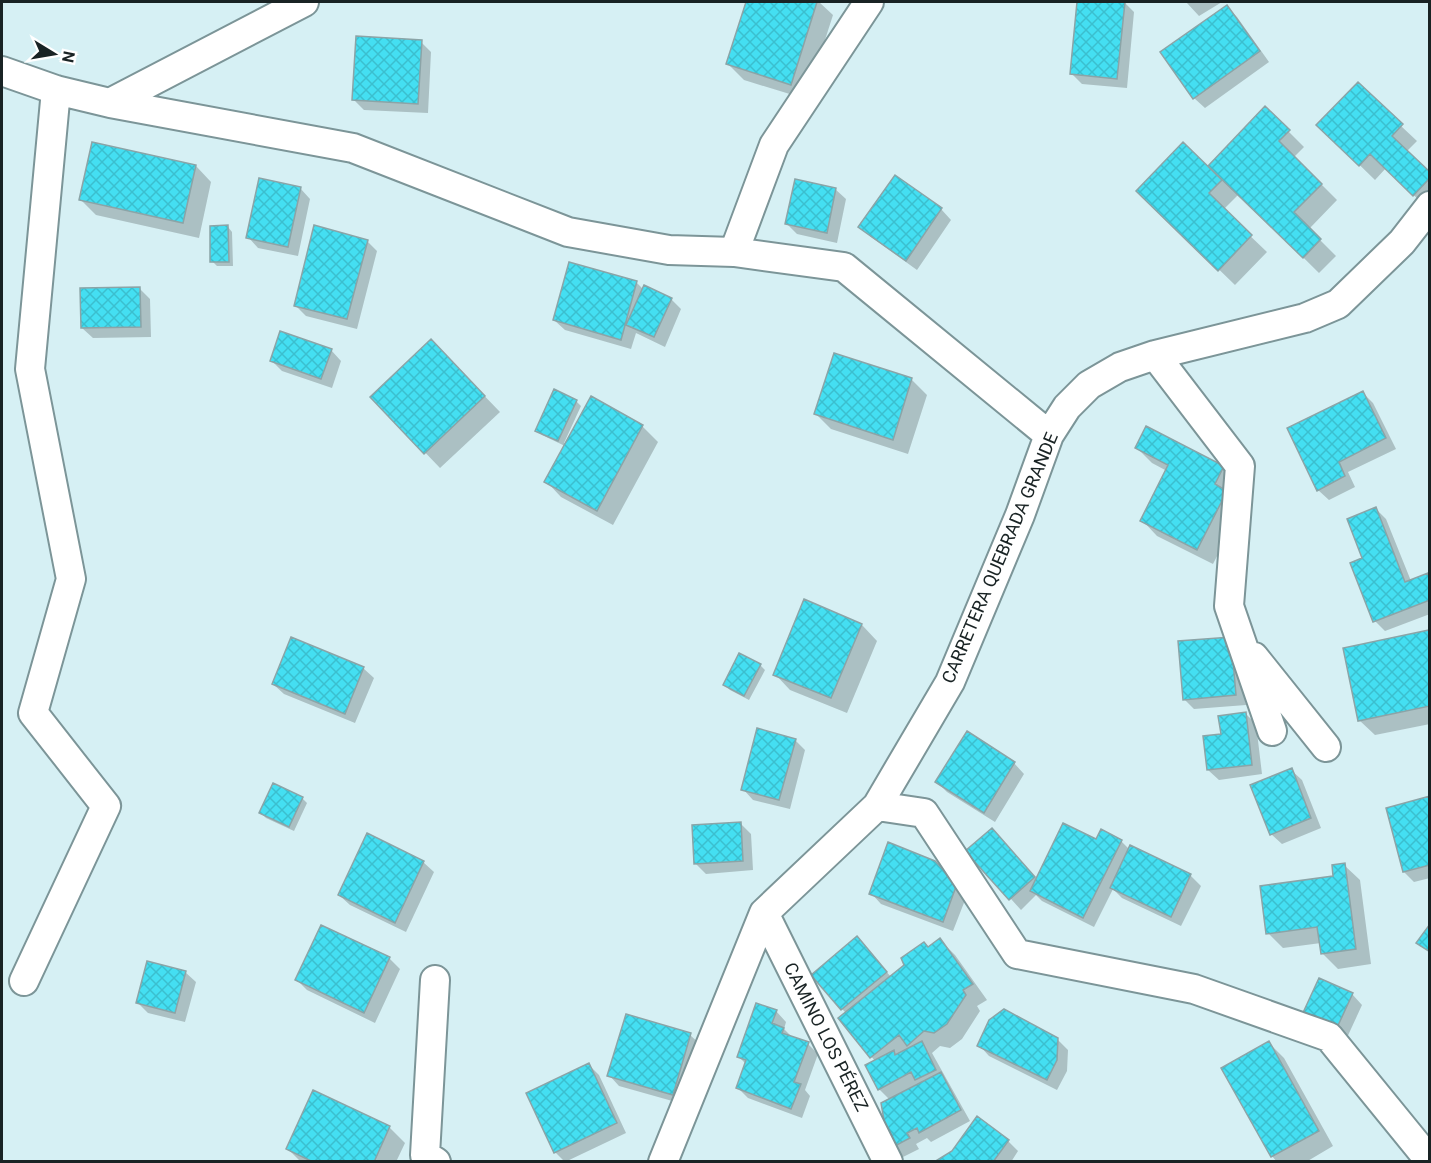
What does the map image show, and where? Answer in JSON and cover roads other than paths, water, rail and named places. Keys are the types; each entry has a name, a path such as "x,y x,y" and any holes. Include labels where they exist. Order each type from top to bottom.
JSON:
{"street":[{"path":"110,103 304,2"},
{"path":"734,252 774,145 869,2"},
{"path":"2,71 56,90 110,103 353,148 568,232 669,250 734,252 844,267 1049,435"},
{"path":"24,981 106,806 33,713 70,579 30,369 56,90"},
{"name":"CARRETERA QUEBRADA GRANDE","path":"663,1161 764,913 877,806 950,681 1020,515 1049,435 1066,407 1089,385 1120,367 1155,355 1305,318 1338,304 1402,242 1430,207"},
{"path":"1155,355 1240,466 1229,606 1272,731"},
{"path":"1241,642 1326,747"},
{"path":"877,806 924,813 1017,954 1194,989 1329,1037 1430,1161"},
{"name":"CAMINO LOS PÉREZ","path":"764,913 888,1161"},
{"path":"435,980 425,1155 436,1161"}]}
